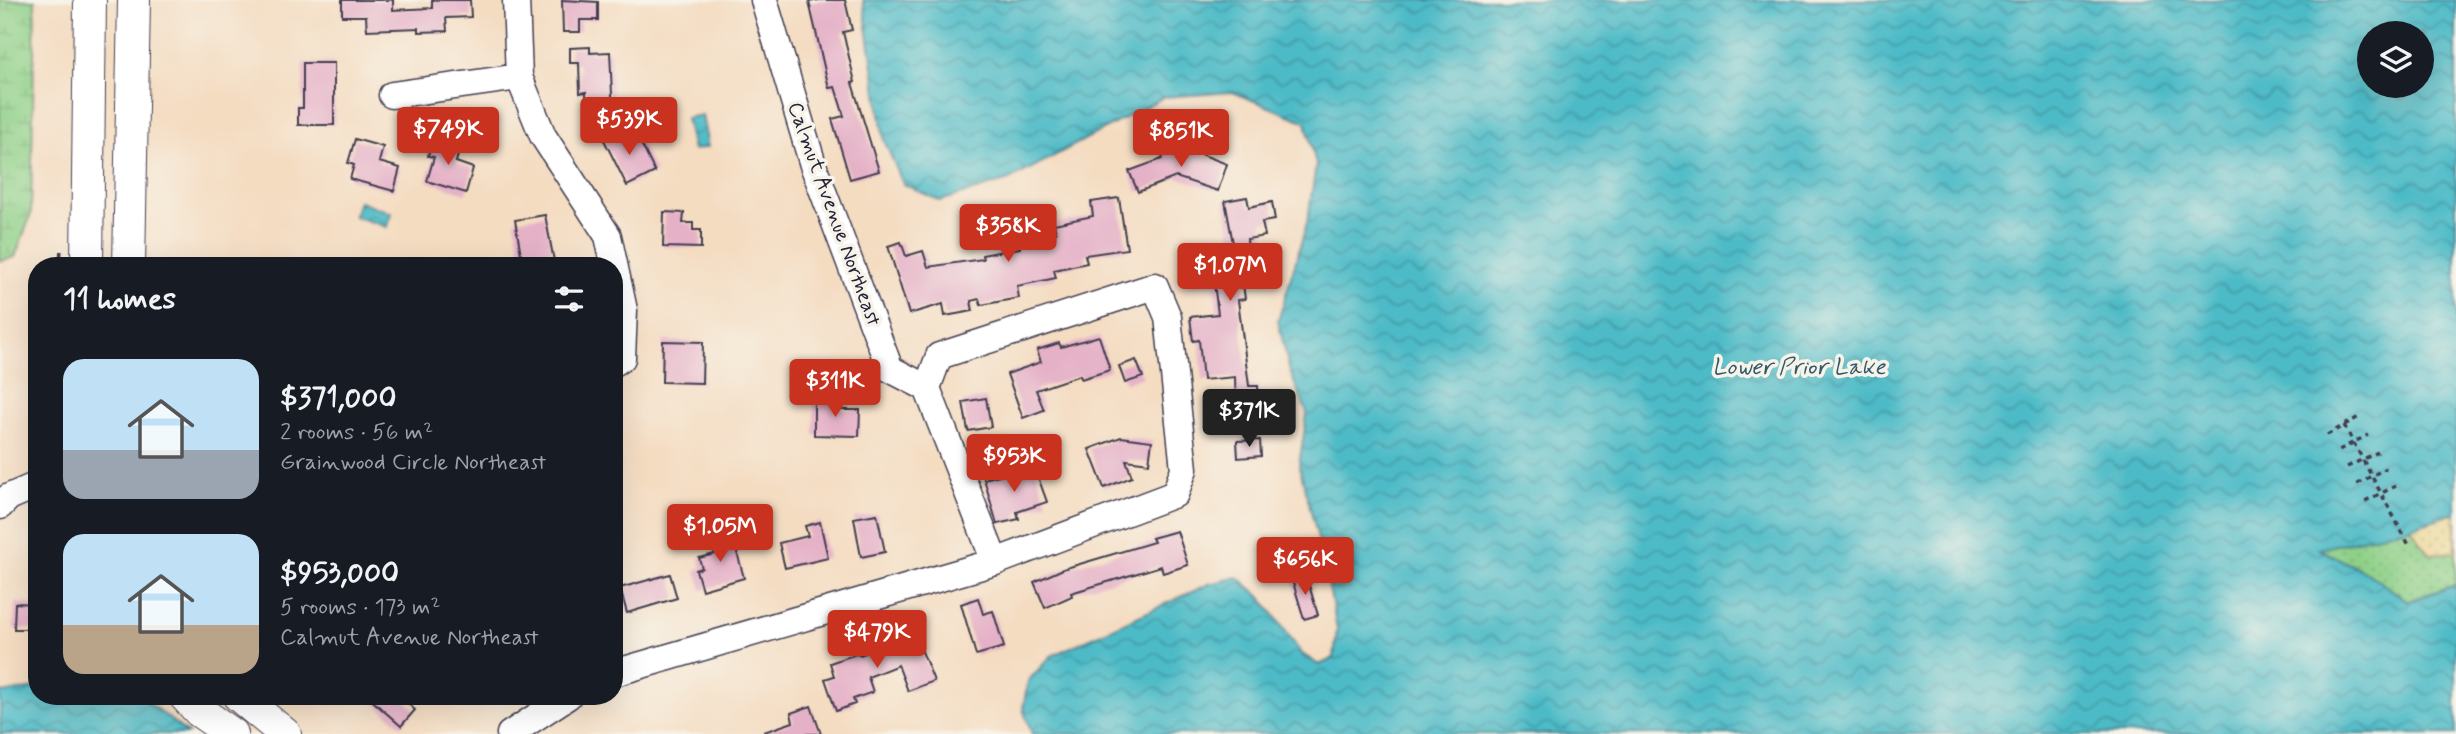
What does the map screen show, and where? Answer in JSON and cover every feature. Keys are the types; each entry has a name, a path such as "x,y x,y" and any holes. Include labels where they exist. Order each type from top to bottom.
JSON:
{"main road":[{"path":"87,257 90,0"},
{"path":"129,257 134,0"},
{"path":"193,705 232,734"},
{"path":"250,705 285,734"}],"street":[{"path":"516,0 519,77 543,136 608,236 613,257"},
{"name":"Calmut Avenue Northeast","path":"764,0 813,165 890,369 927,388"},
{"path":"392,95 519,77"},
{"path":"623,670 995,562 1175,494 1184,469 1168,317 1155,286 939,356 927,388 995,562"},
{"path":"623,305 623,334"},
{"path":"0,506 9,498 28,489"},
{"path":"510,734 554,705"}],"path":[{"path":"2327,435 2359,417"},
{"path":"2344,425 2409,545"},
{"path":"2339,450 2368,435"},
{"path":"2347,467 2378,452"},
{"path":"2357,484 2386,468"},
{"path":"2365,501 2396,486"}],"green space":[{"path":"0,0 35,0 31,214 15,257 0,261"},
{"path":"2456,513 2456,585 2408,601 2364,571 2318,549 2411,527"}],"sand":[{"path":"2456,513 2456,552 2429,554 2411,527"}],"water":[{"name":"Lower Prior Lake","path":"863,0 2456,0 2456,513 2411,527 2319,549 2364,571 2408,601 2456,585 2456,734 1032,734 1023,709 1028,681 1051,656 1209,584 1238,577 1262,598 1301,653 1319,665 1334,658 1337,629 1324,562 1299,465 1307,413 1290,372 1278,321 1308,219 1316,165 1306,122 1232,92 1164,97 1009,180 940,201 903,184 884,140"},
{"path":"702,115 708,147 693,150 686,118"},
{"path":"359,201 392,213 387,227 354,216"},
{"path":"28,689 28,705 152,705 188,734 0,734 0,693"}],"building":[{"path":"342,0 393,0 393,10 432,8 432,0 470,0 471,17 446,18 447,31 419,32 419,28 367,30 366,16 342,16"},
{"path":"562,0 598,2 598,20 580,20 580,32 563,32"},
{"path":"845,0 852,30 843,32 855,82 852,83 879,171 850,179 832,119 844,116 835,87 829,88 809,2"},
{"path":"590,47 590,53 610,52 613,115 587,116 586,92 580,93 579,63 570,63 570,48"},
{"path":"303,63 334,63 334,125 298,125 298,108 303,108"},
{"path":"618,130 623,139 636,133 655,172 627,186 603,138"},
{"path":"355,139 383,147 379,162 400,168 394,191 350,179 354,165 348,163"},
{"path":"432,139 460,147 456,162 473,168 466,193 427,181 434,157 428,156"},
{"path":"1190,143 1199,146 1203,155 1227,164 1218,191 1176,177 1138,192 1129,171 1162,159 1166,148"},
{"path":"1247,197 1249,207 1272,202 1275,220 1262,222 1265,236 1247,239 1252,283 1243,284 1245,299 1238,300 1249,386 1258,386 1259,408 1236,409 1235,377 1203,380 1199,340 1193,341 1190,317 1218,314 1214,283 1192,286 1189,265 1236,259 1225,201"},
{"path":"1119,198 1127,249 1085,255 1087,263 1054,270 1056,278 1017,286 1019,298 981,305 979,299 971,301 973,311 945,316 943,304 909,314 888,246 901,242 906,256 923,251 928,267 983,259 982,255 1020,248 1019,240 1056,233 1054,224 1093,216 1091,202"},
{"path":"664,212 684,213 683,223 693,223 693,230 701,230 701,248 663,247"},
{"path":"545,215 553,257 521,257 515,220"},
{"path":"1099,336 1110,370 1081,379 1080,375 1036,390 1044,410 1023,418 1007,374 1041,362 1037,350 1059,343 1061,347"},
{"path":"663,341 703,342 702,383 662,382"},
{"path":"1136,360 1143,377 1125,383 1119,366"},
{"path":"986,398 991,427 968,431 963,402"},
{"path":"814,400 841,400 841,410 860,410 859,436 814,435"},
{"path":"1121,437 1152,441 1149,463 1126,460 1132,477 1104,488 1089,449"},
{"path":"1260,440 1261,456 1238,458 1237,441"},
{"path":"1034,466 1047,502 1017,512 1019,519 997,524 984,479 1007,473 1007,476"},
{"path":"877,514 885,552 861,557 854,518"},
{"path":"820,522 828,558 785,568 779,543 808,536 805,526"},
{"path":"1177,531 1188,565 1163,573 1161,566 1071,593 1072,596 1045,608 1034,582 1063,569 1154,542 1152,538"},
{"path":"732,534 744,578 702,590 696,570 702,568 699,558 715,554 711,539"},
{"path":"670,574 677,598 627,613 623,587"},
{"path":"1306,575 1318,615 1304,619 1292,579"},
{"path":"978,598 983,614 993,611 1004,647 976,655 961,604"},
{"path":"15,603 28,604 28,629 14,629"},
{"path":"915,634 934,681 908,691 898,665 868,677 873,692 853,699 855,704 836,711 825,679 834,676 830,663 859,653 860,655"},
{"path":"377,705 410,705 415,710 401,726"},
{"path":"811,706 821,734 764,734 793,722 791,713"}]}
